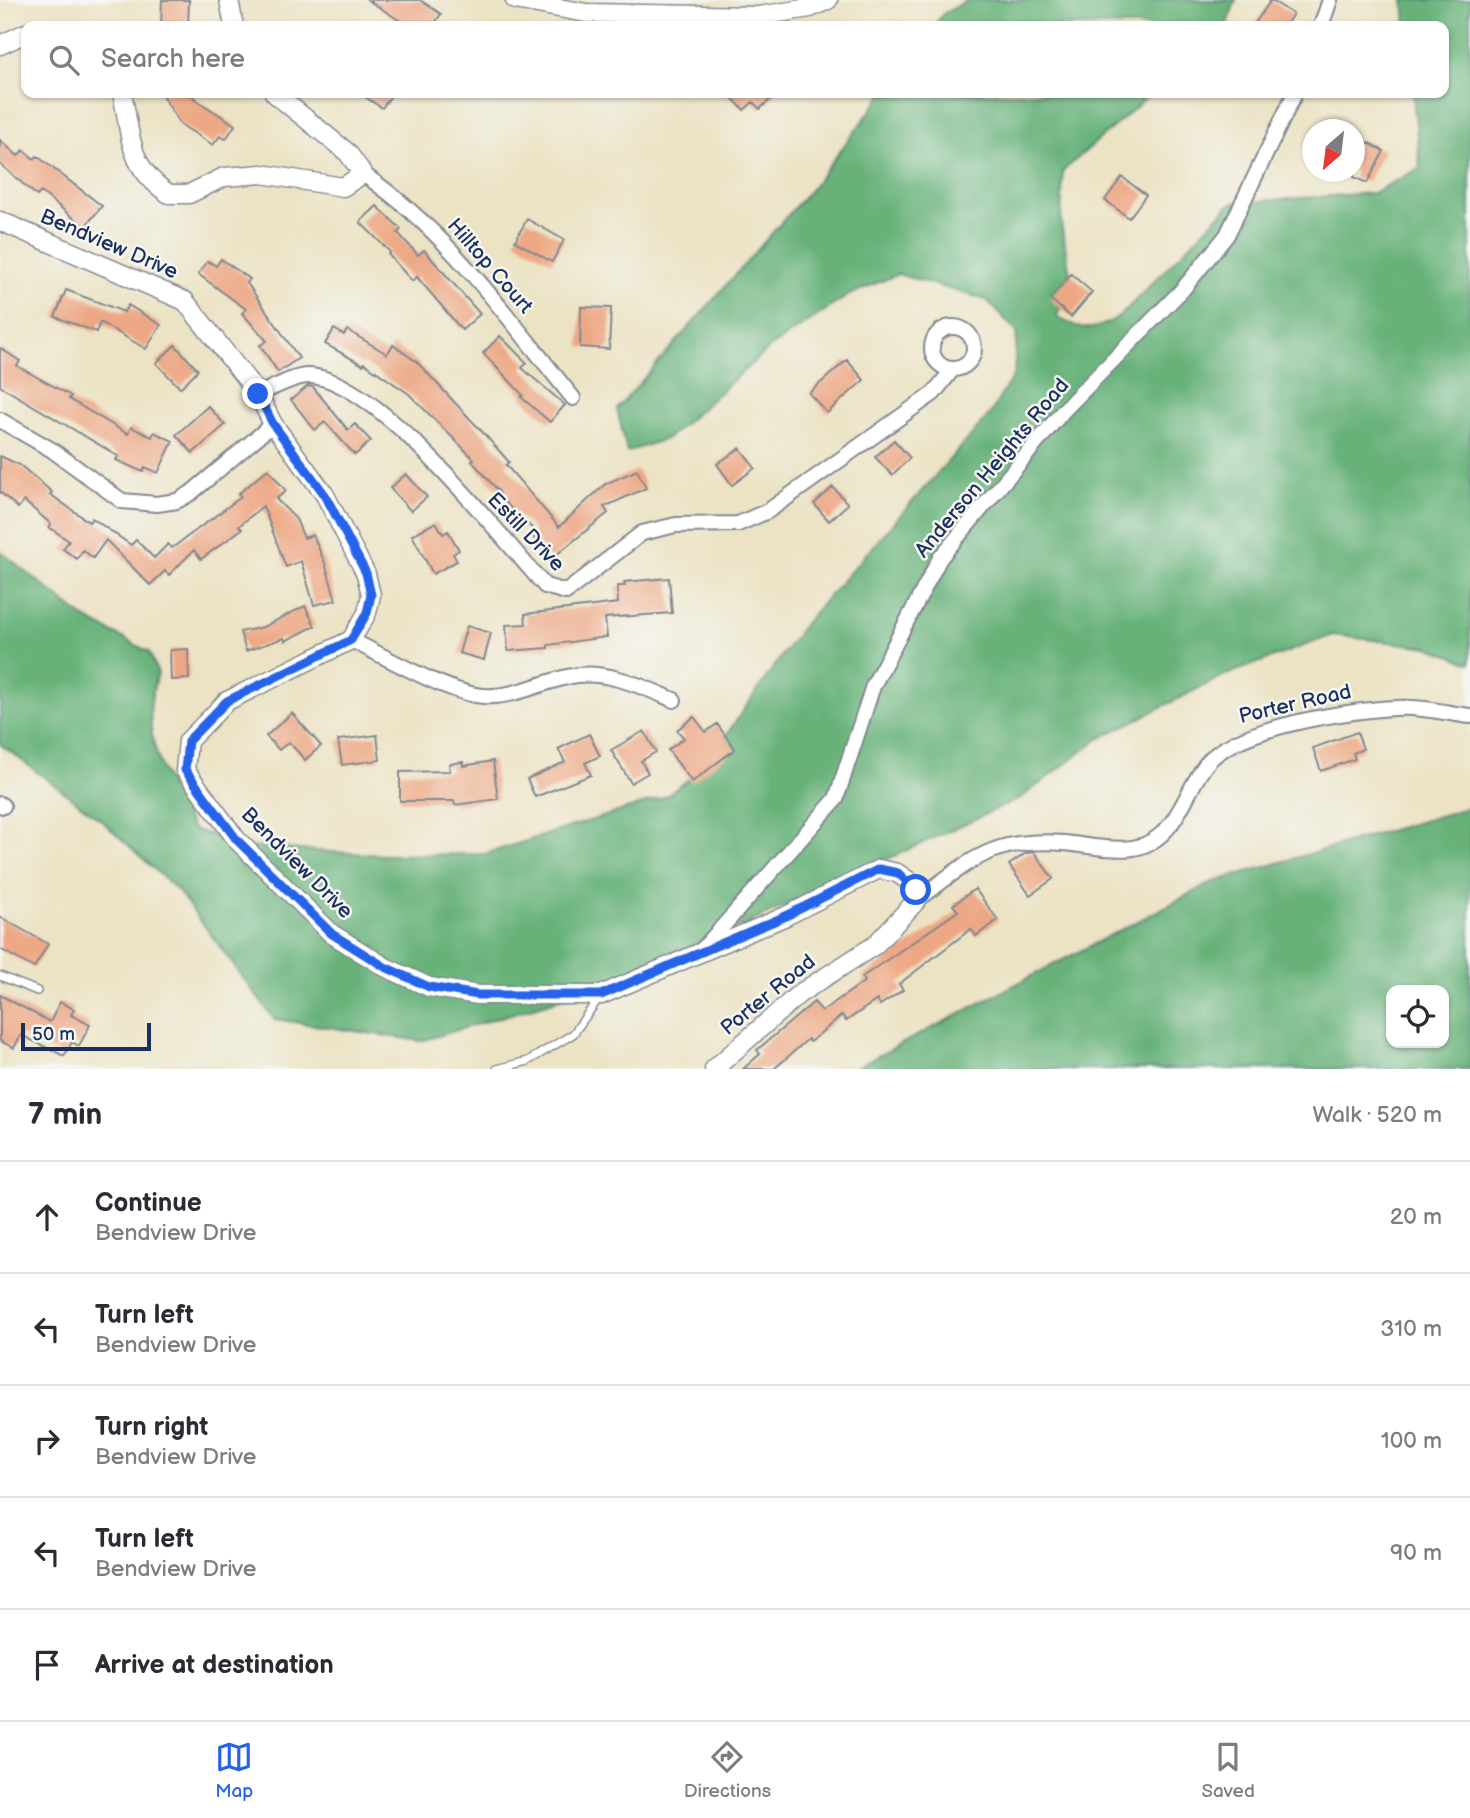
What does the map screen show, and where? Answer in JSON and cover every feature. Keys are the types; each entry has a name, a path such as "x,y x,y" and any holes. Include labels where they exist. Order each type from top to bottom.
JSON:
{"street":[{"path":"229,0 233,21"},
{"path":"515,0 586,13 759,16 810,8 828,0"},
{"path":"1323,21 1330,0"},
{"path":"0,45 21,35"},
{"path":"123,98 132,150 141,171 169,194 189,194 224,177 262,174 343,187 363,174 348,153 280,98"},
{"name":"Anderson Heights Road","path":"699,953 836,799 873,686 940,558 1064,410 1183,289 1227,235 1293,98"},
{"name":"Hilltop Court","path":"363,174 394,195 446,245 573,398"},
{"name":"Bendview Drive","path":"0,221 185,301 258,394 273,424 325,495 366,573 371,595 367,613 351,640 227,701 188,741 185,770 237,840 332,934 385,967 429,987 478,995 601,995 786,916 879,869 898,873 909,881 917,900"},
{"name":"Estill Drive","path":"258,394 305,376 323,378 358,395 407,433 545,586 566,592 642,533 676,525 738,524 768,511 934,393 952,370"},
{"path":"0,420 52,450 122,501 141,505 177,501 191,493 273,424"},
{"path":"351,640 451,686 483,696 510,693 570,676 601,675 640,686 674,700"},
{"name":"Porter Road","path":"714,1069 799,994 875,945 917,900 971,860 997,846 1037,841 1134,848 1154,838 1178,817 1207,763 1233,742 1270,729 1350,713 1399,707 1470,716"}],"lane":[{"path":"0,976 37,991"},
{"path":"497,1069 528,1061 573,1034 601,995"}],"green space":[{"path":"968,0 1236,0 1228,21 938,21 943,14"},
{"path":"1404,0 1470,0 1470,663 1428,647 1333,635 1223,676 1098,739 1021,798 626,979 421,1041 274,1019 178,891 101,820 0,744 0,551 83,617 149,652 158,674 150,714 152,734 164,774 193,829 250,847 385,855 485,854 665,797 703,768 804,624 990,414 1014,374 1017,332 987,300 898,274 849,295 773,345 668,438 627,452 617,409 811,189 880,98 1146,98 1063,171 1061,223 1070,274 1057,317 1074,325 1095,327 1120,316 1231,203 1373,193 1420,168 1413,98 1449,98 1449,21 1406,21"},
{"path":"1470,807 1470,1069 853,1069 1213,882"}],"building":[{"path":"162,0 189,0 188,21 161,21"},
{"path":"368,0 420,0 441,14 436,21 400,21"},
{"path":"1271,0 1293,14 1288,21 1256,21"},
{"path":"164,98 194,98 235,125 226,139 220,136 213,145 180,124"},
{"path":"367,98 389,98 382,108"},
{"path":"732,98 772,98 760,109 753,102 744,110"},
{"path":"0,140 18,156 23,150 34,159 37,156 102,206 85,227 41,192 37,196 0,164"},
{"path":"1365,141 1384,151 1367,183 1365,182"},
{"path":"1122,177 1146,195 1129,218 1105,200"},
{"path":"377,206 401,229 398,233 418,255 424,250 480,314 462,330 417,277 412,281 388,254 390,252 360,222"},
{"path":"527,219 564,240 552,262 515,241"},
{"path":"221,259 250,279 247,283 299,358 278,372 260,345 267,341 242,313 246,309 198,274 208,261 216,266"},
{"path":"1071,274 1092,292 1071,317 1050,299"},
{"path":"66,290 124,312 128,305 161,325 146,349 100,322 96,332 55,317"},
{"path":"581,307 611,308 609,349 580,347"},
{"path":"334,329 344,335 347,330 387,354 393,345 417,362 509,462 506,465 559,527 605,484 637,470 646,488 604,507 608,513 551,559 530,533 534,530 498,496 500,493 472,461 474,459 409,394 364,363 363,365 325,344"},
{"path":"500,336 527,363 522,368 565,405 550,422 521,397 523,395 483,353"},
{"path":"175,345 198,370 180,388 156,363"},
{"path":"0,348 20,361 17,366 71,396 69,399 128,434 131,427 152,437 154,432 173,441 158,473 145,467 143,472 116,460 118,456 0,386"},
{"path":"847,360 864,380 827,413 809,393"},
{"path":"308,386 313,387 348,430 355,424 371,441 355,455 325,422 315,430 291,400"},
{"path":"208,406 225,425 193,453 176,435"},
{"path":"894,440 910,458 892,475 875,457"},
{"path":"740,448 755,468 732,485 717,464"},
{"path":"0,456 20,465 52,492 50,494 89,522 92,518 131,545 136,540 154,558 168,544 172,548 241,497 238,494 268,469 286,491 276,499 296,519 304,538 313,535 336,600 314,605 301,561 286,567 263,506 239,526 242,529 201,559 194,550 169,575 165,571 150,585 106,540 93,558 83,550 77,559 63,549 69,541 49,527 51,524 24,501 18,508 0,492"},
{"path":"406,474 427,497 411,511 390,488"},
{"path":"833,487 848,504 829,521 814,504"},
{"path":"436,522 443,534 448,531 459,550 453,554 457,561 433,574 412,535"},
{"path":"669,578 672,613 605,618 607,637 548,645 548,648 508,651 506,625 526,624 525,614 618,603 617,586 625,586 624,582"},
{"path":"305,606 315,626 285,641 284,638 246,651 240,632 263,627"},
{"path":"467,626 491,633 484,660 459,653"},
{"path":"188,649 189,679 171,680 170,650"},
{"path":"292,713 321,746 305,760 289,742 279,750 266,736"},
{"path":"694,717 706,732 717,724 735,749 692,782 668,750 684,738 677,730"},
{"path":"644,731 656,752 641,761 648,773 631,783 611,750"},
{"path":"1357,732 1363,749 1353,753 1355,759 1321,771 1313,748"},
{"path":"589,734 600,756 585,763 591,775 535,797 527,779 565,762 558,749"},
{"path":"377,735 380,760 342,765 338,740"},
{"path":"493,761 498,799 455,805 454,801 400,801 400,772 450,771 449,764 463,762 463,766"},
{"path":"1034,852 1053,879 1030,895 1009,865 1026,853"},
{"path":"975,889 998,920 976,936 971,929 899,984 903,990 880,1005 877,1000 846,1021 842,1015 810,1042 808,1039 774,1069 743,1069 760,1054 757,1050 814,1002 822,1011 865,981 862,977 958,911 953,905"},
{"path":"0,917 48,944 34,968 0,949"},
{"path":"0,995 50,1022 60,1002 74,1009 71,1015 90,1025 79,1046 72,1042 64,1056 21,1035 14,1048 0,1041"}],"route":[{"path":"258,394 273,424 325,495 366,573 371,595 367,613 351,640 227,701 188,741 185,770 237,840 332,934 385,967 429,987 478,995 601,995 786,916 879,869 898,873 916,890"}]}
